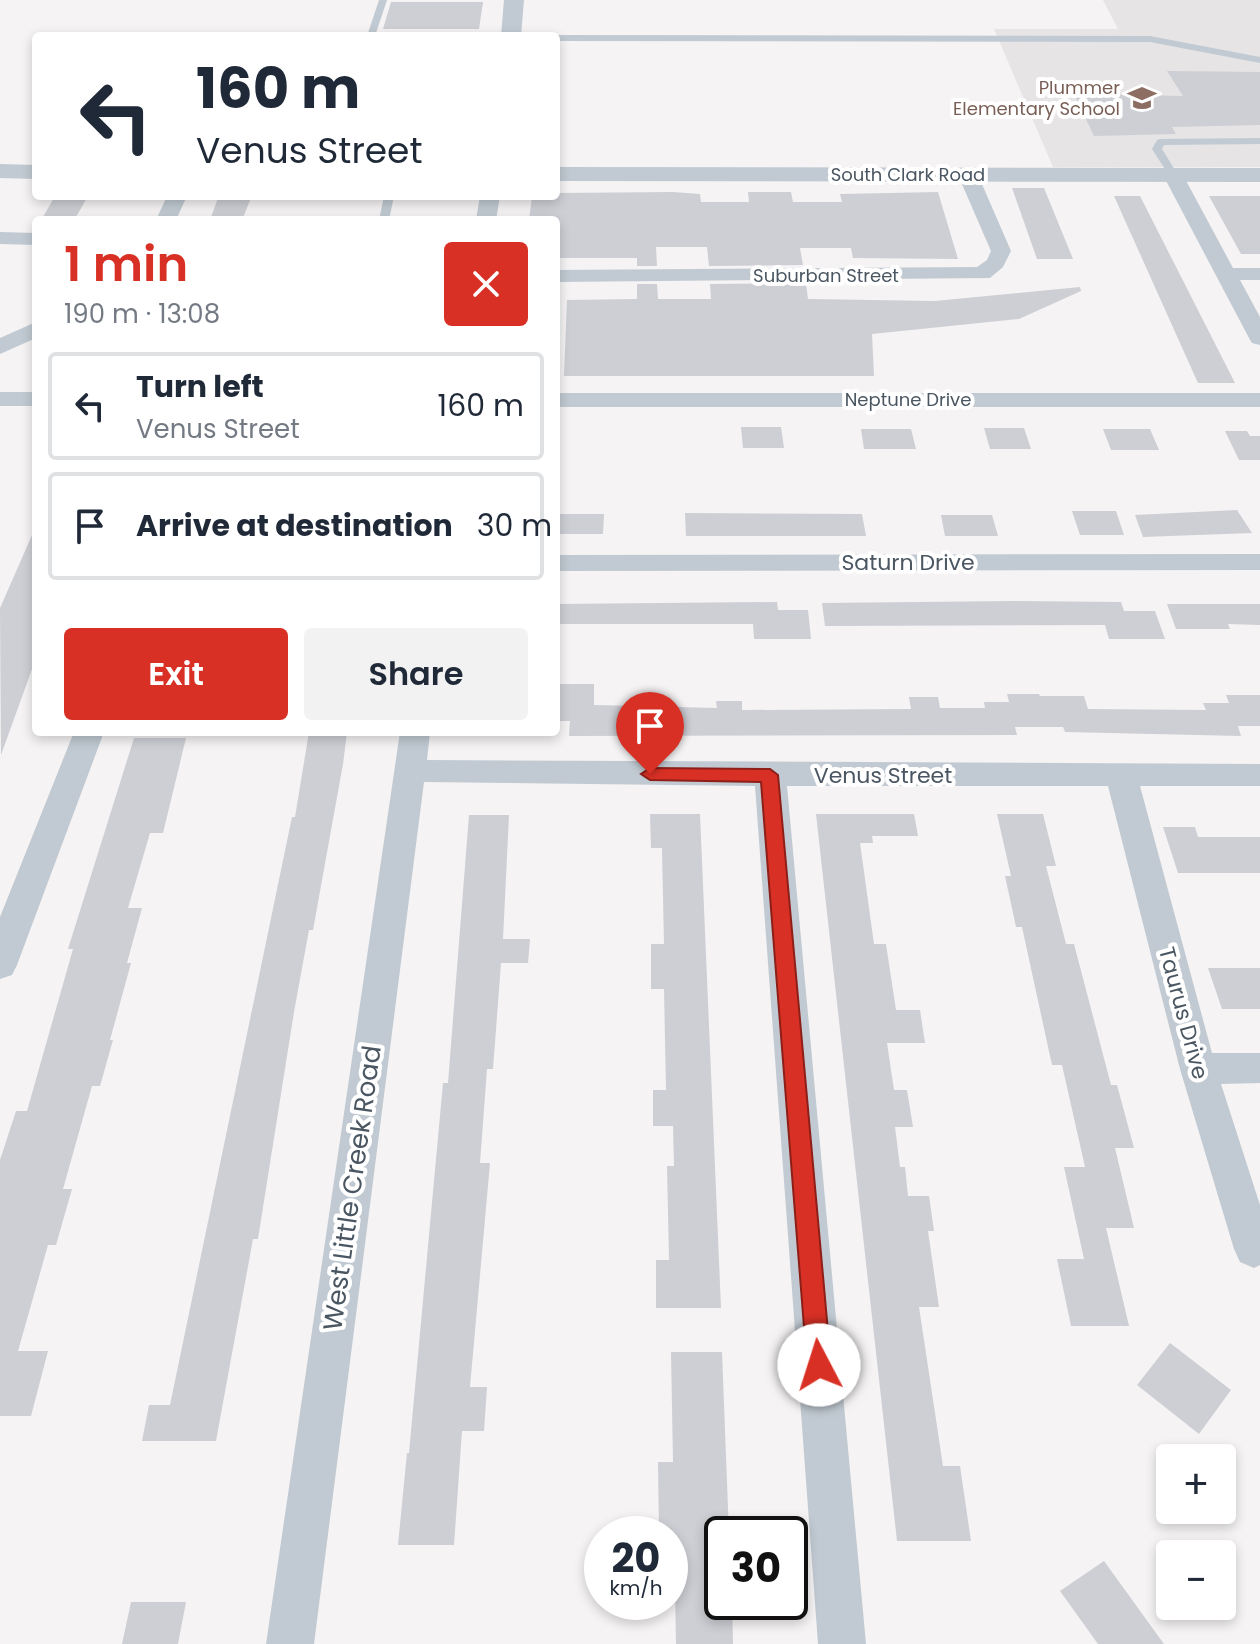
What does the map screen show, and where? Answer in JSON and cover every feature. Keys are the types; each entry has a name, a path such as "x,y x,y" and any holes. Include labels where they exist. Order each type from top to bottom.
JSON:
{"street":[{"path":"511,32 514,0"},
{"path":"0,161 32,161"},
{"path":"0,171 32,172"},
{"name":"South Clark Road","path":"560,174 1260,175"},
{"name":"Suburban Street","path":"560,276 982,273 996,263 1001,251 968,175"},
{"path":"1173,175 1260,338"},
{"path":"0,238 32,239"},
{"path":"1226,274 1260,274"},
{"path":"0,347 32,331"},
{"path":"0,399 32,399"},
{"name":"Neptune Drive","path":"560,400 1260,400"},
{"name":"Saturn Drive","path":"560,563 1260,562"},
{"path":"0,965 11,900 66,798 88,736"},
{"name":"West Little Creek Road","path":"290,1644 414,736"},
{"name":"Venus Street","path":"410,771 1260,775"},
{"path":"770,775 842,1644"},
{"name":"Taurus Drive","path":"1121,775 1198,1069 1254,1249"},
{"path":"1198,1069 1260,1068"}],"lane":[{"path":"372,32 383,0"},
{"path":"560,38 1150,39 1260,60"},
{"path":"1173,175 1157,149 1160,142 1260,141"}],"shaded area":[{"name":"Plummer Elementary School","path":"1103,0 1260,0 1260,167 1053,167 994,29 1118,29"}],"building":[{"path":"391,2 483,2 479,29 383,29"},
{"path":"1167,71 1260,72 1260,125 1172,127 1176,134 1094,136 1074,94 1183,96"},
{"path":"1012,188 1044,188 1073,259 1037,259"},
{"path":"673,192 700,194 701,202 749,202 748,192 791,192 793,202 842,202 840,194 938,192 958,259 853,258 851,248 800,248 803,265 709,266 707,247 656,247 657,266 637,266 637,258 560,258 560,216 530,216 532,200 560,200 560,193"},
{"path":"1114,196 1140,196 1235,383 1198,383"},
{"path":"1209,196 1260,196 1260,254 1241,254"},
{"path":"53,200 86,200 77,216 44,216"},
{"path":"217,200 250,200 244,216 211,216"},
{"path":"806,283 808,299 935,301 1080,287 1081,291 1019,319 872,334 874,376 564,376 567,300 637,299 637,284 657,284 658,299 711,299 710,284"},
{"path":"741,427 781,427 784,448 743,448"},
{"path":"984,428 1024,428 1031,449 990,449"},
{"path":"861,429 911,429 916,449 864,449"},
{"path":"1103,429 1150,429 1159,450 1111,450"},
{"path":"1225,431 1247,431 1250,436 1260,436 1260,460 1239,460"},
{"path":"1237,510 1252,533 1143,537 1135,515"},
{"path":"1072,511 1116,511 1124,535 1080,535"},
{"path":"685,513 862,514 866,536 686,536"},
{"path":"560,514 604,514 603,534 560,534"},
{"path":"941,515 992,515 998,536 945,536"},
{"path":"32,535 32,669 1,755 0,608"},
{"path":"777,602 778,610 808,610 811,639 754,639 753,624 560,624 560,604"},
{"path":"1121,602 1124,611 1155,611 1165,639 1109,639 1105,625 825,626 822,603"},
{"path":"1167,604 1260,604 1260,625 1228,624 1230,629 1176,629"},
{"path":"560,684 594,684 594,705 717,708 716,701 742,701 742,710 911,709 909,697 938,697 940,708 985,708 984,702 1009,702 1007,694 1039,694 1084,696 1088,709 1206,710 1203,703 1229,703 1226,695 1260,695 1260,726 1238,726 1241,736 1065,732 1063,727 1015,727 1017,735 569,736 570,721 560,721"},
{"path":"308,736 346,736 313,930 309,930 294,1012 258,1239 253,1239 216,1441 142,1441 149,1405 170,1405 292,817 295,817"},
{"path":"134,738 186,738 163,833 150,833 128,908 142,908 110,1040 113,1040 100,1086 92,1086 63,1189 72,1189 56,1245 48,1245 18,1351 48,1351 31,1416 0,1416 0,1160 16,1111 27,1111 73,949 68,949"},
{"path":"650,814 700,814 721,1308 656,1308 656,1260 669,1260 667,1166 674,1166 673,1126 653,1126 653,1090 666,1090 664,989 651,989 651,944 664,944 662,848 651,848"},
{"path":"816,814 914,814 918,836 872,836 873,843 860,843 874,944 886,944 896,1010 920,1010 925,1043 887,1043 894,1090 907,1090 913,1127 895,1127 900,1167 905,1167 908,1196 929,1196 934,1231 928,1231 939,1307 919,1307 943,1466 960,1466 971,1541 897,1541"},
{"path":"997,814 1043,814 1056,866 1046,866 1066,944 1074,944 1111,1085 1117,1085 1134,1148 1115,1148 1134,1228 1106,1228 1129,1326 1071,1326 1057,1259 1084,1259 1064,1167 1085,1167 1062,1065 1052,1065 1022,927 1016,927 1005,876 1011,876"},
{"path":"469,815 509,815 503,939 530,939 528,963 501,963 493,1069 487,1069 480,1163 490,1163 470,1387 487,1387 484,1431 462,1431 454,1545 398,1545 443,1083 448,1083"},
{"path":"1163,827 1195,827 1198,837 1260,837 1260,873 1178,873"},
{"path":"1208,968 1260,968 1260,1009 1222,1009"},
{"path":"1170,1343 1231,1390 1199,1434 1137,1385"},
{"path":"671,1352 722,1352 728,1516 704,1516 704,1620 732,1620 733,1644 676,1644 676,1620 688,1620 688,1516 659,1516 658,1462 673,1462"},
{"path":"1104,1561 1164,1644 1098,1644 1060,1591"},
{"path":"131,1602 186,1602 178,1644 122,1644"}],"place":[{"name":"Plummer Elementary School","path":"1142,98"}],"route":[{"path":"650,774 770,775 819,1365"}]}
